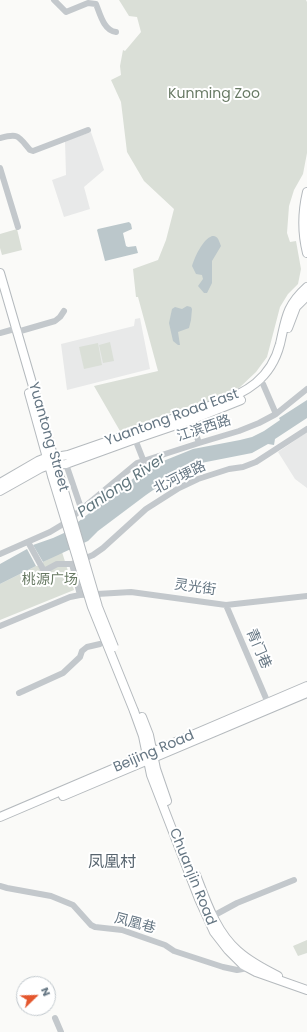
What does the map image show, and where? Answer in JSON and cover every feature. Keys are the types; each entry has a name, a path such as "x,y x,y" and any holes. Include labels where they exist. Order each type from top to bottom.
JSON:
{"main road":[{"path":"307,192 303,217 307,253"},
{"name":"Yuantong Street","path":"0,273 14,331 92,607 137,710 143,736 150,756"},
{"name":"Yuantong Road East","path":"51,461 66,464 135,439 235,397 260,381 268,370 280,346 288,311 293,301 307,287"},
{"name":"Yuantong Street","path":"0,290 14,331"},
{"name":"Yuantong Road East","path":"51,461 238,401 263,384 273,372 284,350 288,326 296,307 307,296"},
{"path":"0,483 38,461 51,461"},
{"path":"0,491 51,461"},
{"name":"Beijing Road","path":"0,823 307,686"},
{"name":"Beijing Road","path":"0,817 307,693"},
{"name":"Chuanjin Road","path":"150,756 213,916 228,941 236,950 259,966 277,976 307,985"},
{"name":"Chuanjin Road","path":"150,756 151,775 211,926 228,950 243,965 256,972 307,990"},
{"path":"248,968 259,966"}],"street":[{"path":"54,0 66,12 88,4 96,4 106,26 112,32 116,32"},
{"path":"0,138 14,135 33,151 88,130"},
{"path":"0,168 18,227"},
{"path":"0,333 55,321 64,311"},
{"path":"263,384 276,414"},
{"name":"江滨西路","path":"0,554 29,544 65,524 82,508 137,463 239,431 259,423 276,414 307,389"},
{"path":"190,417 199,443"},
{"name":"北河埂路","path":"29,544 44,571 57,564 72,564 93,555 146,509 179,488 198,479 229,468 243,467 256,462 307,429"},
{"path":"135,439 144,462"},
{"path":"66,464 82,508"},
{"path":"72,564 80,595"},
{"name":"灵光街","path":"0,626 80,595 131,592 226,604 307,596"},
{"name":"青门巷","path":"226,604 268,703"},
{"path":"20,693 62,673 87,647 100,644"},
{"path":"213,916 237,903 294,880"},
{"name":"凤凰巷","path":"0,886 51,896 73,905 87,922 95,927 122,930 165,945 174,951 223,967 237,970 248,968"},
{"path":"55,1018 61,1032"}],"shaded area":[{"path":"91,132 104,170 84,187 90,209 64,217 52,180 66,175 65,141"},
{"path":"129,222 132,229 123,233 126,246 136,246 138,253 105,261 97,230"},
{"path":"212,236 217,237 221,246 212,261 212,283 207,293 204,293 198,286 203,279 202,275 196,274 192,266 202,245"},
{"path":"187,306 191,307 192,309 191,320 189,328 178,332 180,345 178,345 173,341 169,323 172,309 175,307 182,309"},
{"path":"140,318 150,369 67,390 61,344 134,326 135,319"},
{"path":"307,400 307,418 275,439 274,445 268,444 252,453 201,463 175,475 98,531 88,541 43,562 33,545 64,533 151,466 193,449 252,437 264,431 280,420 279,418"},
{"path":"307,432 307,488 295,479 278,452"},
{"path":"27,549 36,566 0,584 0,564"}],"green space":[{"name":"Kunming Zoo","path":"119,0 306,0 307,2 307,153 303,174 294,190 289,206 287,233 290,242 296,241 301,269 298,284 288,294 280,307 267,357 256,372 238,389 210,401 187,407 120,431 94,386 158,371 138,297 136,297 133,269 158,260 166,240 174,209 144,181 127,152 121,102 111,80 121,75 120,66 123,50 125,51 141,32 137,17 129,16"},
{"path":"17,229 22,250 2,255 0,248 0,234"},
{"path":"110,342 114,361 103,363 99,345"},
{"path":"98,343 102,365 84,369 79,347"},
{"name":"桃源广场","path":"62,552 74,590 0,620 0,584"},
{"path":"307,940 307,953 298,956 293,946"}],"district":[{"name":"凤凰村","path":"112,863"}],"water label":[{"name":"Panlong River","path":"122,486"}]}
